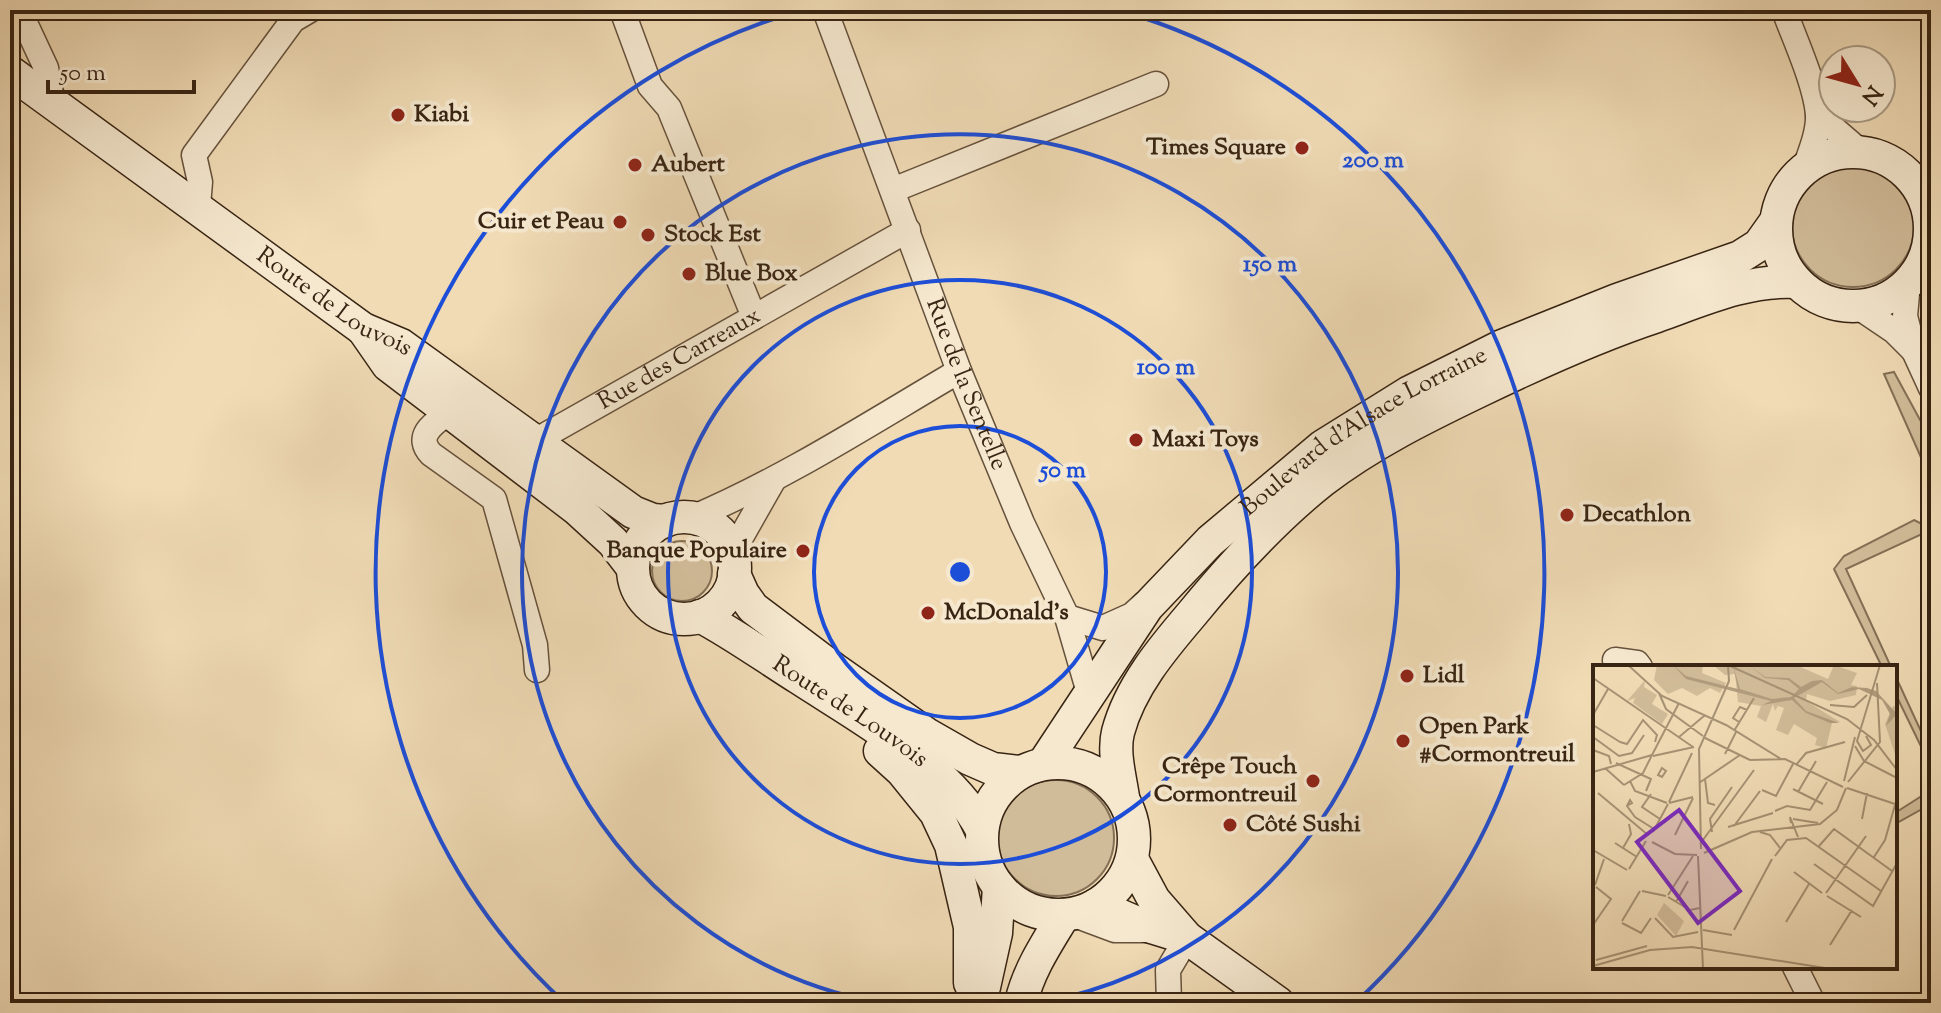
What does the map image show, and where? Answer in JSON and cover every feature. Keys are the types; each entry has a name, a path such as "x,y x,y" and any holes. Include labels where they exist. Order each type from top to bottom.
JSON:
{"main road":[{"name":"Route de Louvois","path":"10,72 363,329 401,345 633,512 653,520 679,520"},
{"path":"1861,152 1880,157 1922,182 1930,224 1930,246 1908,283 1884,299 1857,306 1829,302 1814,296 1797,282 1784,264 1777,243 1776,221 1790,184 1804,170 1821,159 1841,153 1861,152"},
{"name":"Boulevard d'Alsace Lorraine","path":"1032,768 1090,696 1147,607 1210,541 1323,446 1408,393 1502,346 1617,300 1740,257 1759,245 1776,221"},
{"name":"Boulevard d'Alsace Lorraine","path":"1123,797 1117,764 1117,734 1131,698 1163,649 1230,567 1282,515 1323,480 1414,422 1627,325 1749,285 1775,280 1797,282"},
{"path":"363,329 388,365 577,509 613,542 633,568"},
{"path":"679,520 717,530 733,563 723,600 713,610 700,616 675,618 653,609 636,586 633,568 635,553 642,540 652,529 679,520"},
{"name":"Route de Louvois","path":"733,563 743,594 753,608 904,718 970,759 993,769 1032,768"},
{"name":"Route de Louvois","path":"700,616 863,719 927,766 972,810 982,830"},
{"path":"863,719 863,735 902,771 936,813 951,845 970,927 970,983 981,1002"},
{"path":"1021,1003 1041,951 1078,912 1112,893 1125,877 1135,838 1132,816 1123,797 1108,780 1089,768 1067,762 1032,768 1001,787 989,807 982,830 982,850 988,870 999,887 1017,904 1040,913 1078,912 1187,938"},
{"path":"1132,859 1154,900 1187,938 1278,1003"},
{"path":"981,1002 996,933 999,887"}],"street":[{"path":"19,10 46,68 53,103"},
{"path":"198,206 200,182 194,155 293,20 310,10"},
{"path":"622,10 650,86 669,108 754,317"},
{"name":"Rue de la Sentelle","path":"825,10 959,371 1022,523 1067,617 1090,696"},
{"path":"1784,10 1817,112"},
{"path":"893,190 1156,84"},
{"path":"1804,170 1817,120"},
{"path":"1828,124 1861,152"},
{"name":"Rue des Carreaux","path":"535,441 908,230"},
{"path":"1908,283 1905,316 1914,351 1931,388"},
{"path":"1857,306 1894,331 1914,351"},
{"path":"679,520 736,500 959,371"},
{"path":"449,412 427,430 423,438 424,447 494,499 535,645 537,670"},
{"path":"733,563 774,479"},
{"path":"1067,617 1103,628 1132,615 1210,541"},
{"path":"1615,660 1638,665"},
{"path":"1169,1003 1168,970 1187,938"},
{"path":"1796,969 1813,1003"}],"shaded area":[{"path":"1853,165 1876,169 1896,183 1910,203 1914,226 1910,249 1896,269 1876,283 1853,287 1830,283 1810,269 1796,249 1792,226 1796,203 1810,183 1830,169"},
{"path":"1894,372 1931,440 1931,480 1884,374"},
{"path":"1914,520 1928,527 1920,535 1846,569 1890,665 1881,665 1834,569 1844,556"},
{"path":"682,541 694,543 703,550 710,559 710,583 703,592 694,599 682,601 670,599 661,592 654,583 652,571 654,559 661,550 670,543"},
{"path":"1897,679 1931,753 1931,767 1897,697"},
{"path":"1056,780 1078,784 1097,797 1110,816 1114,838 1110,860 1097,879 1078,892 1056,896 1034,892 1015,879 1002,860 998,838 1002,816 1015,797 1034,784"},
{"path":"1931,790 1931,804 1897,823 1897,812"}],"place":[{"name":"Kiabi","path":"398,115"},
{"name":"Times Square","path":"1302,148"},
{"name":"Aubert","path":"635,165"},
{"name":"Cuir et Peau","path":"620,222"},
{"name":"Stock Est","path":"648,235"},
{"name":"Blue Box","path":"689,274"},
{"name":"Maxi Toys","path":"1136,440"},
{"name":"Decathlon","path":"1567,515"},
{"name":"Banque Populaire","path":"803,551"},
{"name":"McDonald's","path":"928,613"},
{"name":"Lidl","path":"1407,676"},
{"name":"Open Park #Cormontreuil","path":"1403,741"},
{"name":"Crêpe Touch Cormontreuil","path":"1313,781"},
{"name":"Côté Sushi","path":"1230,825"}]}
